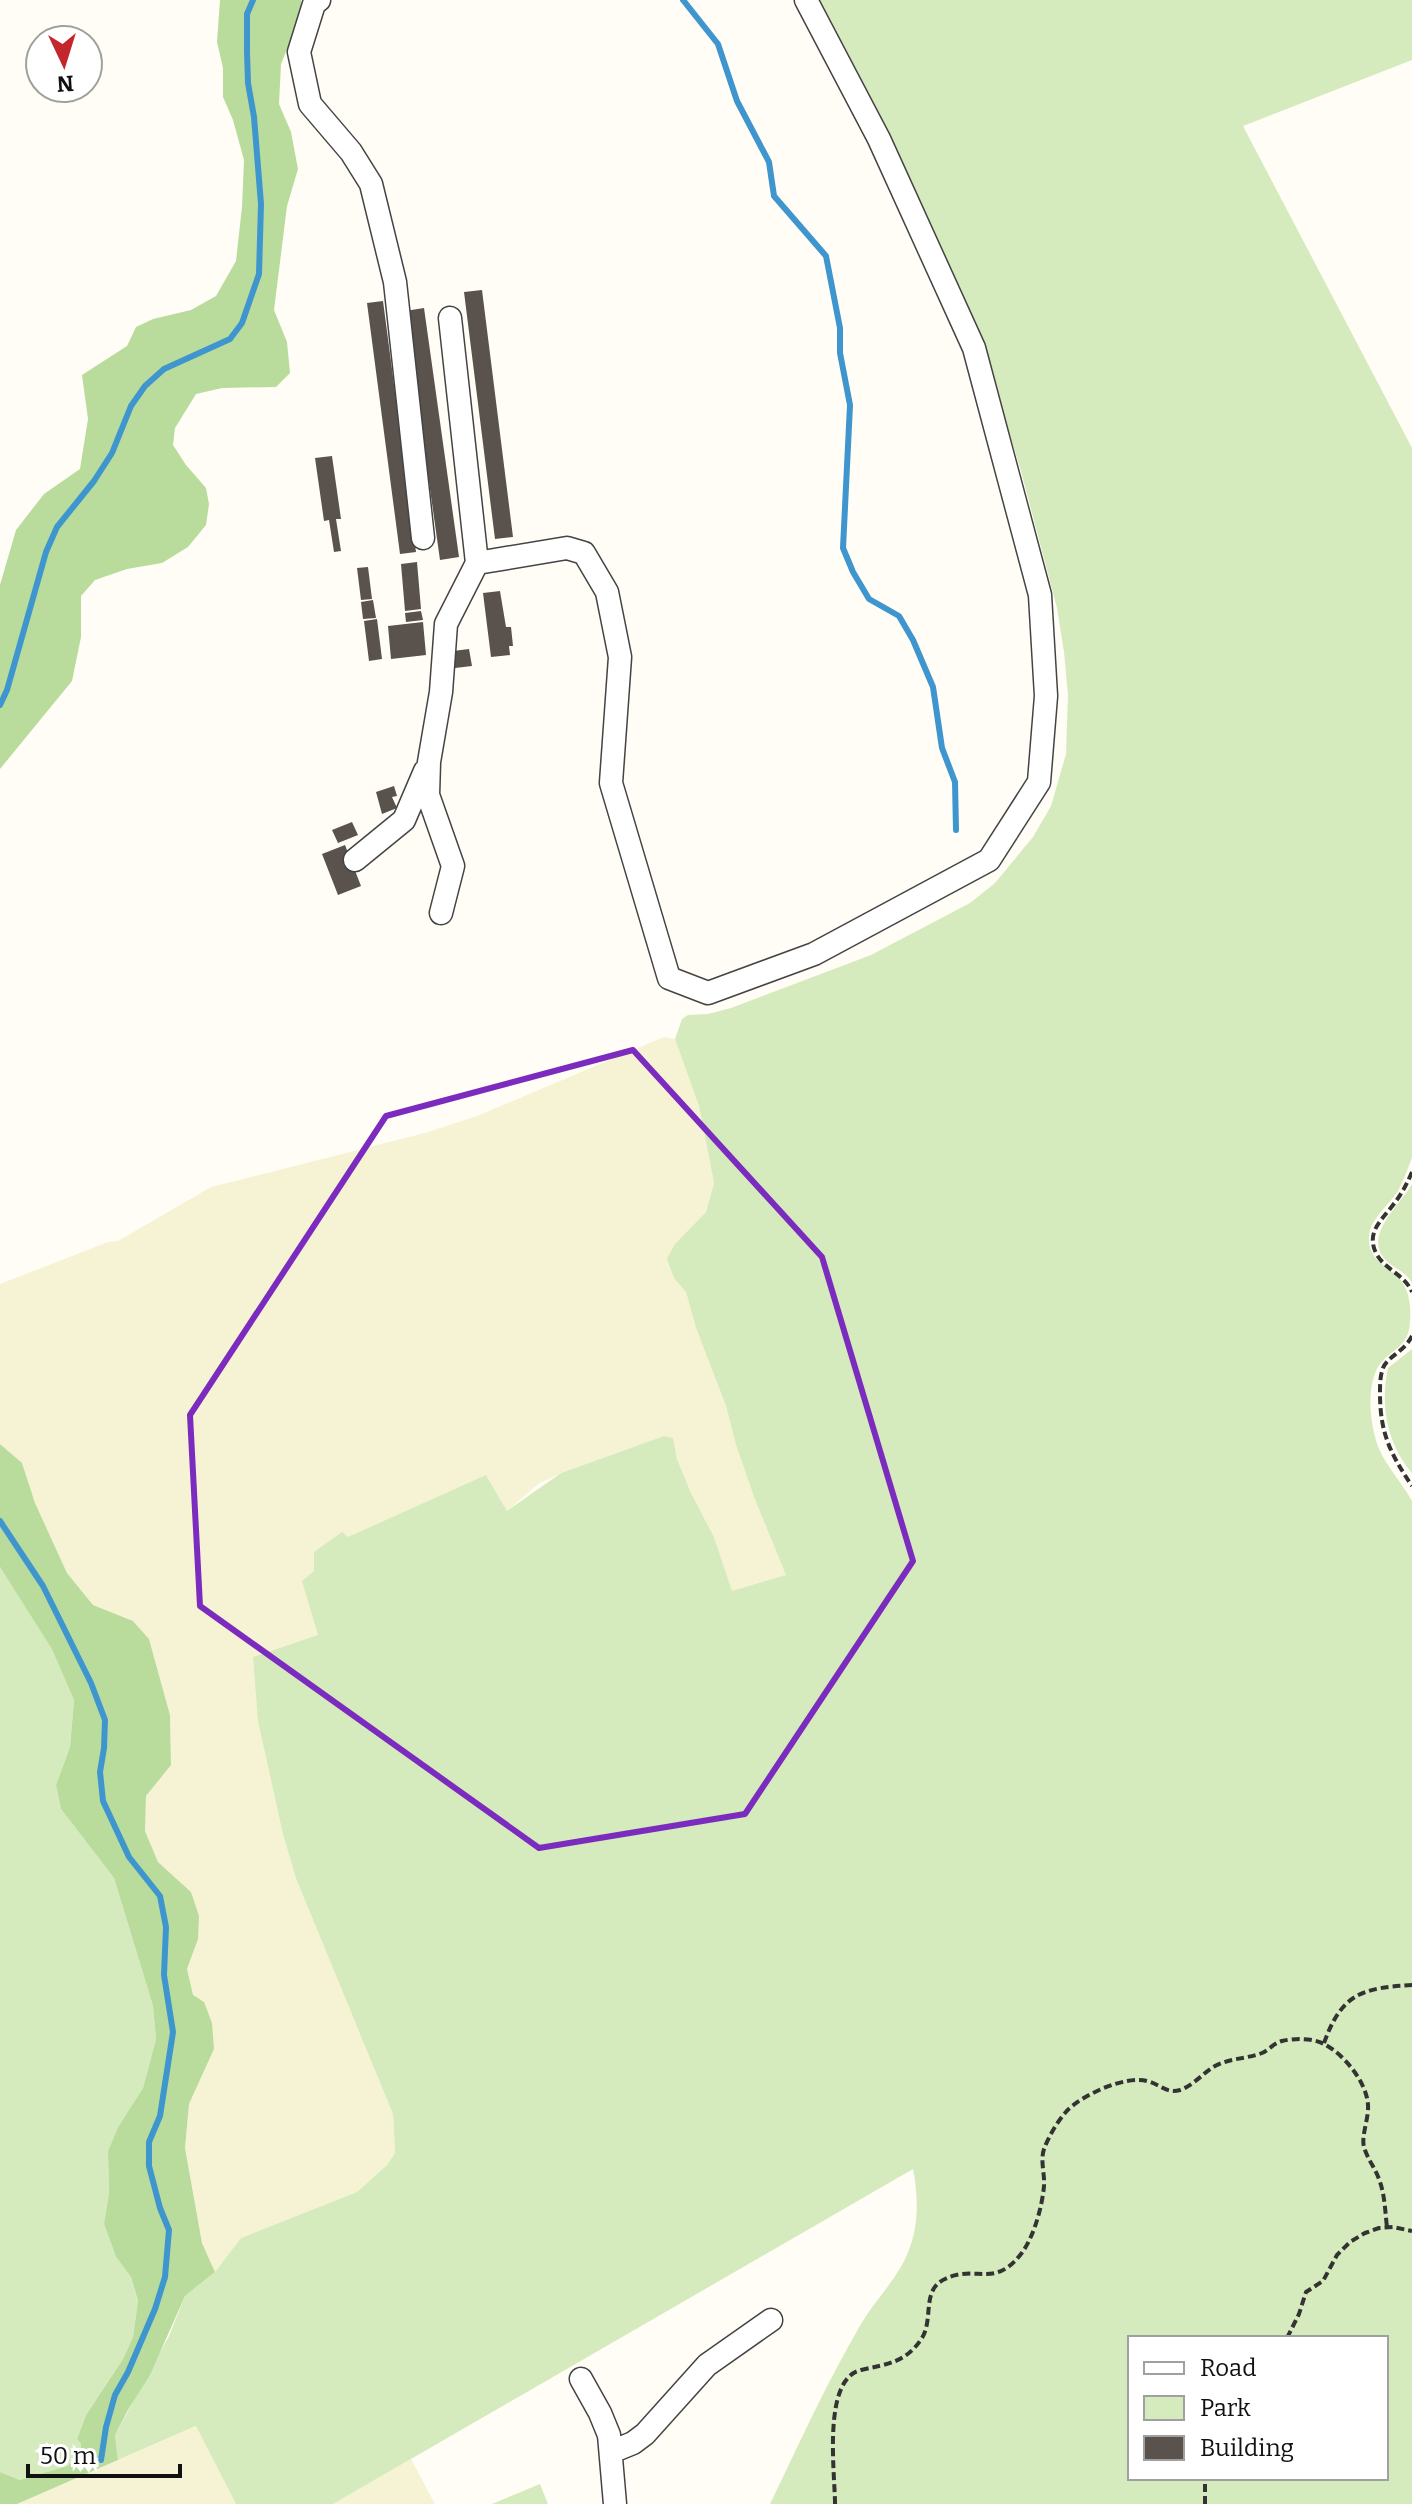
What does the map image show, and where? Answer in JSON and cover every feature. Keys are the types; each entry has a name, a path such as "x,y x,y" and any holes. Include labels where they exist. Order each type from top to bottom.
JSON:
{"street":[{"path":"319,0 314,4 299,52 310,104 351,152 371,184 395,282 423,538"},
{"path":"477,563 567,548 584,553 607,592 620,657 611,783 669,978 708,993 814,954 989,860 1039,782 1046,696 1040,595 974,348 879,139 806,0"},
{"path":"441,913 453,866 428,795 429,762 441,692 446,624 477,563 450,318"},
{"path":"355,860 404,820 429,762"},
{"path":"611,2452 645,2434 707,2365 771,2320"},
{"path":"581,2379 605,2423 611,2452 615,2504"}],"path":[{"path":"1412,1172 1403,1192 1381,1218 1373,1235 1377,1254 1409,1284 1412,1292"},
{"path":"1412,1336 1407,1347 1385,1364 1380,1383 1384,1437 1412,1486"},
{"path":"1324,2043 1332,2021 1343,2007 1361,1993 1376,1987 1412,1985"},
{"path":"835,2504 833,2417 838,2394 845,2382 855,2372 890,2365 914,2347 926,2330 930,2295 939,2283 967,2274 995,2275 1008,2268 1022,2253 1041,2202 1044,2151 1066,2111 1086,2097 1113,2085 1145,2080 1161,2089 1173,2091 1188,2086 1219,2064 1264,2052 1278,2042 1299,2040 1324,2043 1359,2076 1366,2091 1369,2118 1364,2148 1380,2181 1387,2227"},
{"path":"1288,2336 1306,2292 1323,2281 1337,2255 1350,2242 1365,2233 1387,2227 1412,2231"},
{"path":"1205,2504 1207,2480"}],"highlighted area":[{"path":"633,1050 822,1257 913,1561 745,1814 539,1848 200,1606 190,1415 386,1116"}],"shaded area":[{"path":"664,1037 675,1039 699,1106 714,1183 706,1212 675,1244 674,1278 686,1292 754,1497 787,1575 732,1592 714,1537 677,1459 673,1439 664,1436 561,1473 538,1484 507,1511 486,1475 314,1571 303,1581 318,1635 375,2070 393,2114 395,2153 387,2165 357,2192 241,2238 215,2272 202,2243 185,2148 189,2104 214,2049 193,1995 187,1969 198,1939 191,1892 158,1862 145,1831 146,1796 171,1765 170,1715 149,1639 133,1621 93,1605 67,1573 35,1503 22,1463 0,1444 0,1284 108,1242 118,1241 211,1187 425,1133 477,1116"},
{"path":"197,2426 236,2504 17,2504"},
{"path":"411,2459 435,2504 333,2504"}],"green space":[{"path":"220,0 301,0 302,12 281,64 279,104 291,132 298,169 287,206 274,310 287,342 290,373 276,387 222,388 196,394 175,428 173,445 206,488 209,504 206,525 188,547 162,563 127,569 95,580 81,596 81,637 72,681 0,769 0,585 16,530 44,494 80,469 88,419 82,375 127,346 136,327 153,319 191,310 216,296 236,261 244,160 223,97 223,68 217,42"},
{"path":"813,0 1412,0 1412,60 1243,126 1412,448 1412,1157 1398,1191 1376,1218 1369,1237 1372,1253 1404,1285 1410,1312 1407,1336 1375,1372 1370,1406 1379,1449 1412,1501 1412,2504 770,2504 849,2346 906,2258 916,2218 913,2169 333,2504 236,2504 196,2426 118,2460 115,2435 169,2336 185,2296 215,2272 241,2238 357,2192 387,2165 395,2153 393,2114 296,1878 258,1721 253,1657 318,1635 302,1581 314,1571 314,1552 342,1532 348,1537 486,1475 507,1511 561,1473 664,1436 673,1438 677,1459 714,1537 732,1591 786,1575 754,1497 686,1292 674,1278 667,1259 675,1244 706,1212 714,1183 699,1106 675,1039 682,1019 688,1015 731,1008 871,955 970,903 995,883 1033,837 1051,806 1066,754 1068,695 1064,652 1057,608 1021,471 981,339 954,278"},
{"path":"1412,1184 1412,1283 1383,1257 1378,1238 1387,1219"},
{"path":"1412,1349 1412,1473 1391,1437 1385,1396 1388,1368"},
{"path":"0,1444 22,1463 35,1503 67,1573 93,1605 133,1621 149,1639 170,1715 171,1765 146,1796 145,1831 158,1862 191,1892 199,1916 198,1939 187,1969 193,1995 204,2002 212,2023 214,2049 189,2104 185,2148 202,2243 215,2272 185,2296 150,2375 115,2435 118,2460 17,2504 0,2504 0,2472 20,2480 67,2466 81,2455 81,2444 77,2439 86,2415 123,2359 133,2337 138,2301 131,2277 116,2257 104,2224 109,2193 108,2151 118,2127 143,2088 156,2039 153,2006 114,1878 61,1809 56,1785 70,1747 74,1700 52,1649 0,1567"},
{"path":"0,1567 53,1649 74,1700 70,1747 56,1785 61,1809 114,1878 153,2006 156,2039 143,2088 118,2127 108,2151 109,2193 104,2224 116,2257 131,2277 138,2302 133,2337 123,2359 86,2415 77,2439 81,2444 81,2455 67,2466 20,2480 0,2472"},
{"path":"540,2484 548,2504 492,2504"}],"building":[{"path":"482,290 513,537 495,539 464,292"},
{"path":"383,301 416,552 400,554 367,303"},
{"path":"424,308 459,557 440,560 405,311"},
{"path":"332,456 341,519 336,519 341,551 334,552 329,520 324,521 315,458"},
{"path":"417,562 421,609 405,611 401,564"},
{"path":"368,567 372,599 361,600 357,568"},
{"path":"500,591 506,627 511,627 513,646 509,646 510,655 491,657 483,593"},
{"path":"373,600 376,618 363,619 361,602"},
{"path":"421,611 423,620 406,622 405,613"},
{"path":"377,619 382,659 369,661 364,621"},
{"path":"423,622 426,655 391,659 388,626"},
{"path":"469,649 472,666 455,668 453,651"},
{"path":"394,786 397,796 392,797 397,808 382,814 376,792"},
{"path":"352,822 358,835 338,843 332,830"},
{"path":"345,845 361,886 338,895 322,854"}],"waterway":[{"path":"0,705 46,552 57,527 112,453 131,406 145,386 164,369 230,339 242,323 259,274 261,204 247,52 247,14 253,0"},
{"path":"683,0 718,44 737,101 769,162 774,196 826,256 850,405 843,548 869,599 899,616 933,687 942,748 955,782 956,830"},
{"path":"0,1521 43,1586 91,1683 105,1720 100,1772 103,1801 129,1857 160,1896 166,1927 164,1975 173,2032 160,2116 149,2142 149,2166 169,2230 165,2277 155,2309 115,2395 101,2460"}]}
